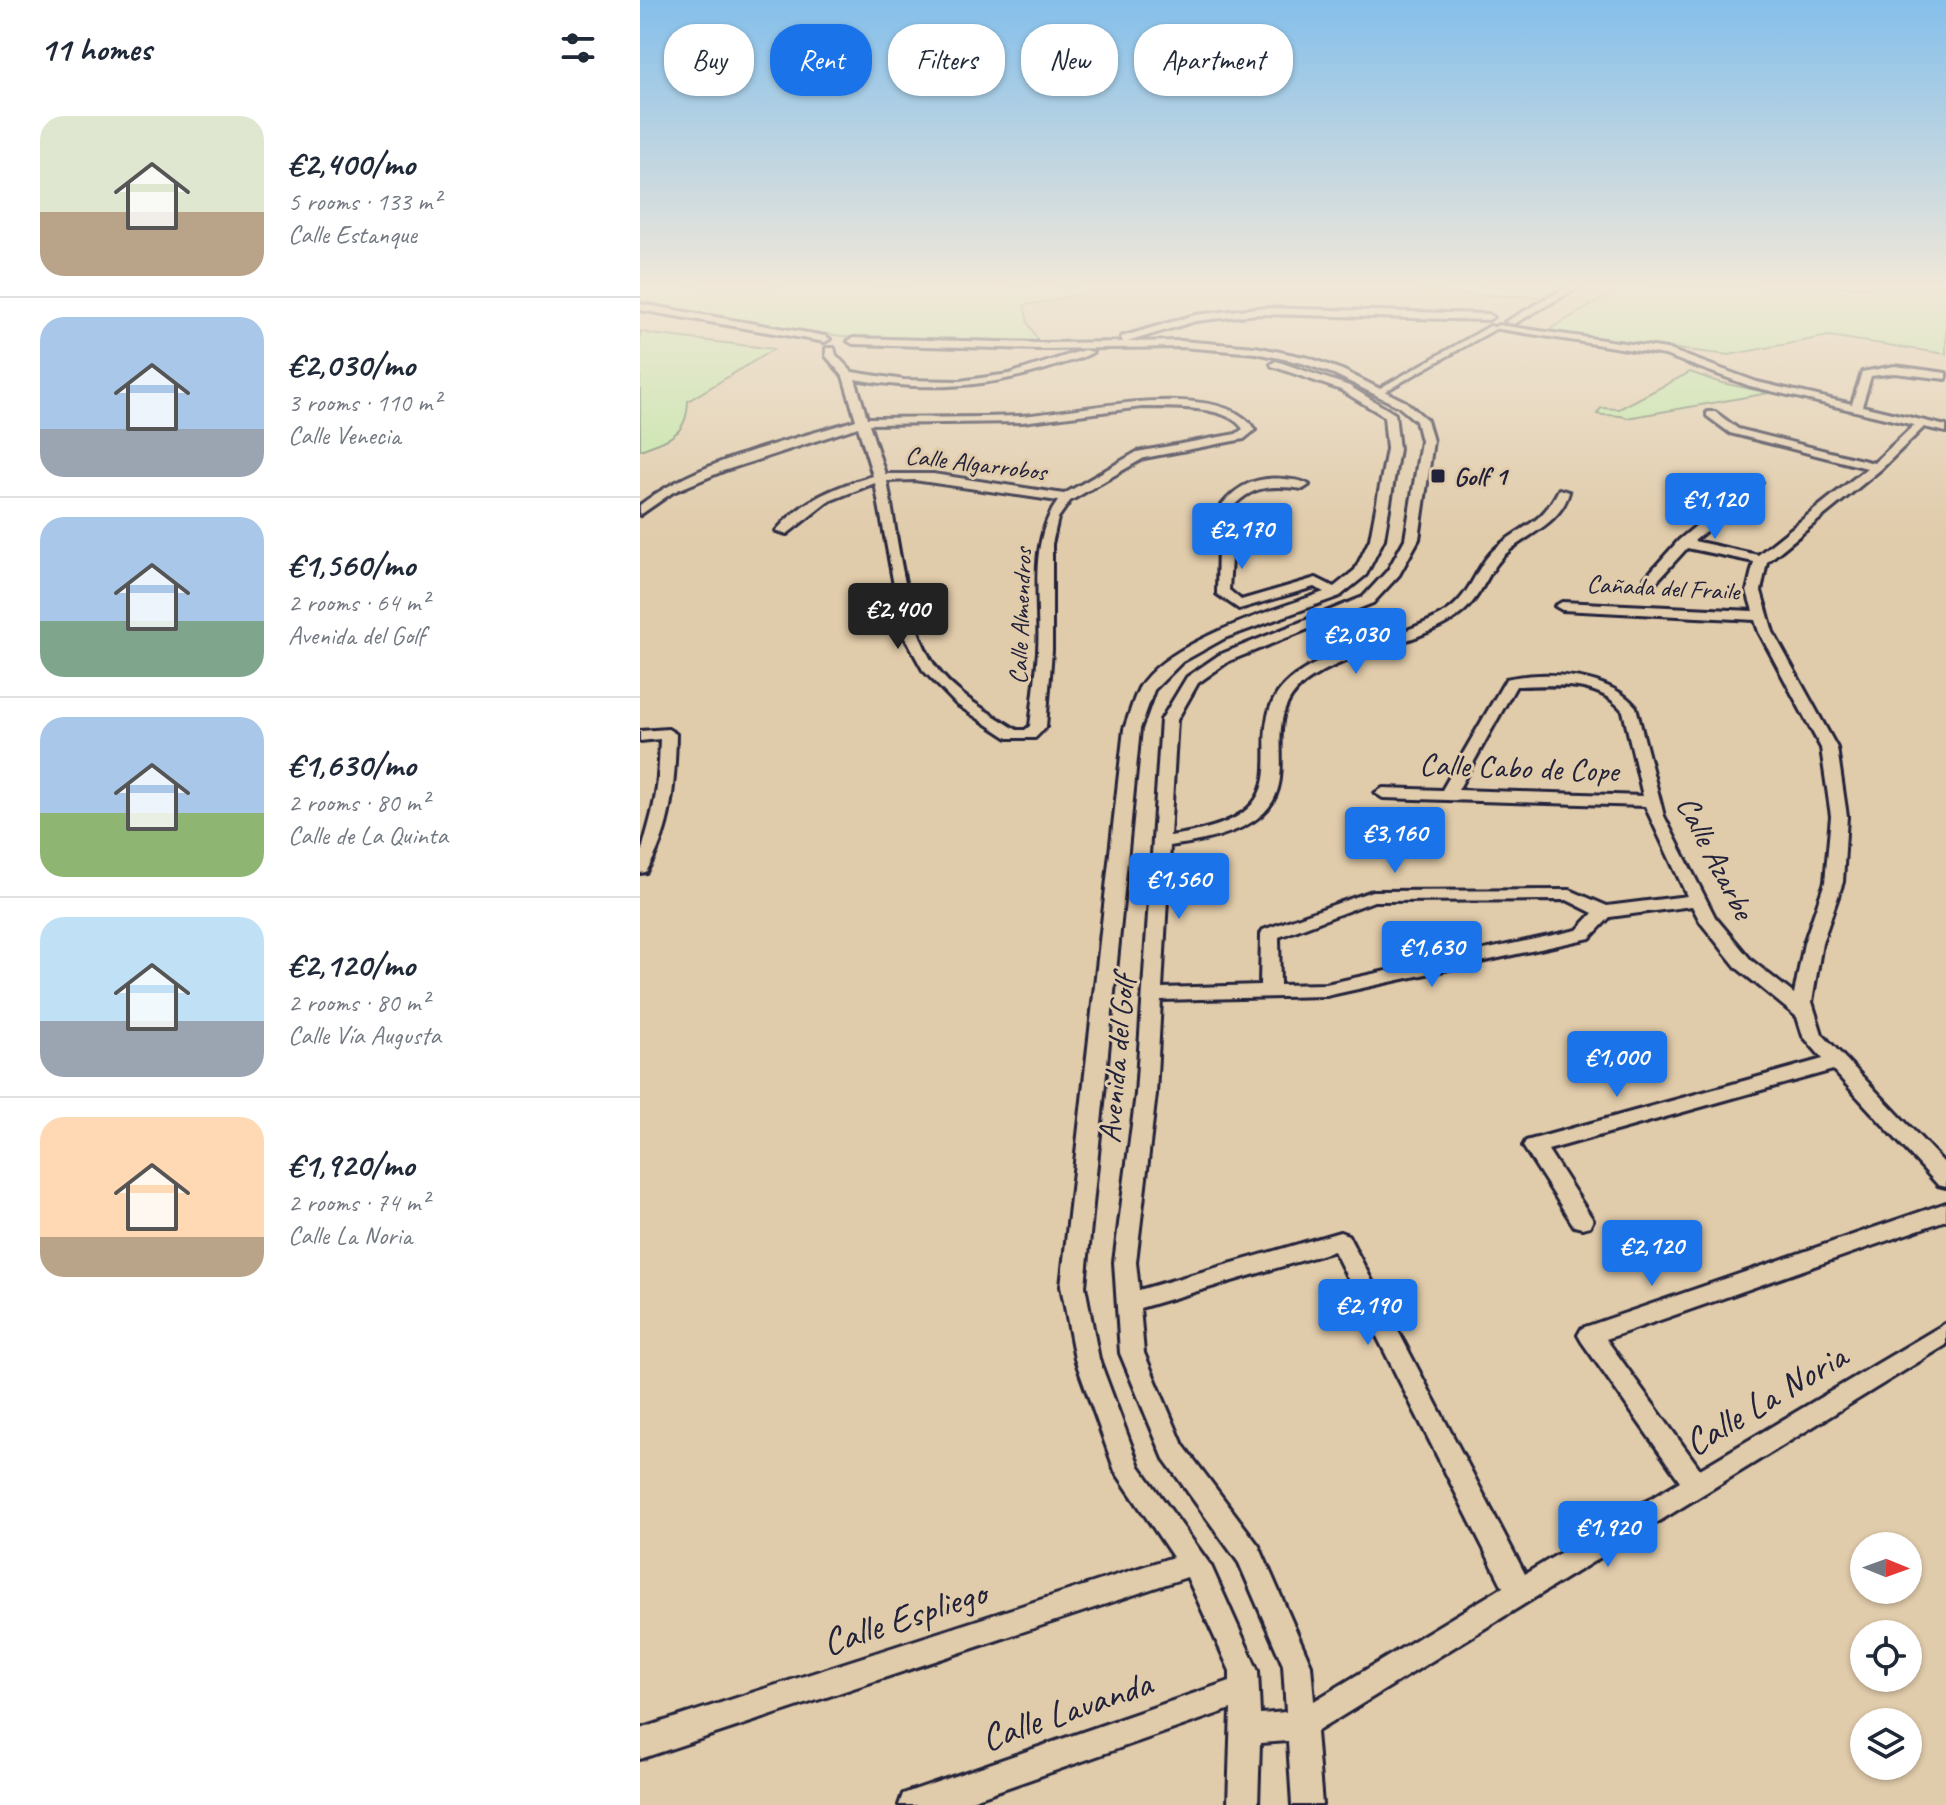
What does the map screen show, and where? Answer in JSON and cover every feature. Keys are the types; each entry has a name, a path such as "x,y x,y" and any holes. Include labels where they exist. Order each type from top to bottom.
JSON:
{"street":[{"path":"845,371 864,421 880,478"},
{"path":"848,375 887,383 947,386 1000,379 1021,371"},
{"name":"Avenida del Golf","path":"1243,1805 1246,1730 1244,1671 1201,1575 1128,1471 1087,1359 1073,1286 1132,729 1147,688 1177,659 1220,635 1335,593 1361,572 1377,539 1393,449 1389,414 1345,388 1297,371"},
{"name":"Avenida del Golf","path":"1307,1805 1297,1665 1249,1555 1173,1451 1132,1353 1125,1262 1146,1094 1169,720 1192,680 1224,658 1368,600 1394,572 1412,539 1427,441 1421,420 1379,391 1332,371"},
{"path":"1379,391 1412,371"},
{"path":"1719,371 1754,384 1946,429"},
{"path":"1856,409 1866,374 1873,371"},
{"path":"1905,371 1946,376"},
{"path":"640,511 669,489 719,468 864,421 1022,419 1142,404 1186,405 1222,410 1243,420 1249,430 1240,437 1141,455 1066,498"},
{"path":"1711,414 1734,431 1876,467"},
{"path":"1921,424 1876,467 1761,560 1754,591 1766,632 1829,748 1839,816 1834,882 1813,943 1802,1002 1813,1036 1946,1179"},
{"name":"Calle Algarrobos","path":"782,531 795,516 823,500 880,478 912,475 1066,498"},
{"name":"Calle Almendros","path":"880,478 910,634 930,670 961,701 1014,735 1029,735 1038,727 1043,680 1045,544 1052,518 1066,498"},
{"path":"1303,485 1266,479 1230,498 1219,517 1225,542 1222,591 1239,605 1316,582 1335,593"},
{"path":"1652,578 1684,543 1756,482"},
{"path":"1162,842 1205,836 1251,817 1271,791 1275,717 1286,694 1304,678 1424,628 1467,603 1500,550 1543,521 1562,501 1563,492"},
{"path":"1684,543 1761,560"},
{"name":"Cañada del Fraile","path":"1562,606 1761,616"},
{"name":"Calle Azarbe","path":"1447,795 1511,682 1595,684 1623,696 1631,710 1656,816 1707,919 1744,964 1806,1014"},
{"path":"640,736 668,734 667,794 653,840 640,868"},
{"name":"Calle Cabo de Cope","path":"1383,793 1653,801"},
{"path":"1270,991 1270,934 1372,896 1570,895 1604,912 1697,900"},
{"path":"1153,994 1326,990 1583,934 1604,912"},
{"path":"1582,1220 1534,1146 1837,1062"},
{"path":"1697,1485 1590,1335 1946,1211"},
{"path":"1129,1302 1340,1241 1520,1593"},
{"name":"Calle La Noria","path":"1246,1730 1301,1725 1946,1333"},
{"name":"Calle Espliego","path":"640,1744 1193,1563"},
{"name":"Calle Lavanda","path":"914,1805 1245,1690"}],"green space":[{"path":"640,371 737,371 688,401 684,422 668,439 640,450"},
{"path":"1690,372 1718,382 1769,393 1627,418 1597,414 1601,408 1619,409"}],"place":[{"name":"Golf 1","path":"1438,476"}]}
